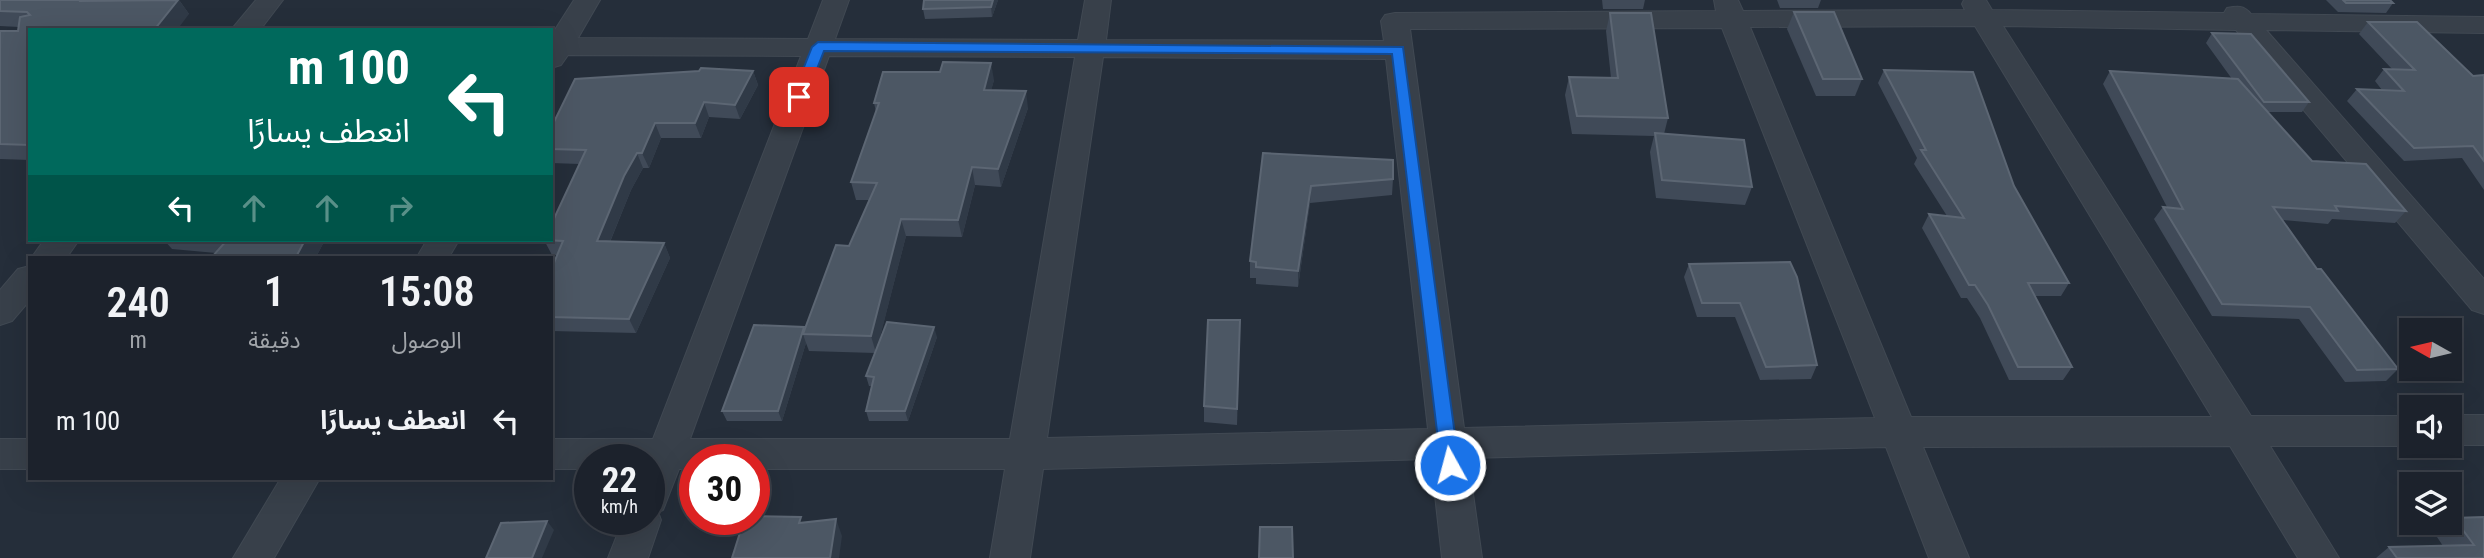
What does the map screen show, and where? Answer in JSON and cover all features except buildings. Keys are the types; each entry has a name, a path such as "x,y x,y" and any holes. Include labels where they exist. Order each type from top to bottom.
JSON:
{"street":[{"path":"247,28 270,0"},
{"path":"554,51 587,0"},
{"path":"666,454 836,0"},
{"path":"1010,558 1024,454 1098,0"},
{"path":"2226,0 2484,301"},
{"path":"554,51 818,47 1090,48 1395,23 1729,9 1978,9 2245,23 2484,25"},
{"path":"1729,9 1950,558"},
{"path":"1978,9 2319,558"},
{"path":"1395,23 1462,558"},
{"path":"49,256 61,242"},
{"path":"0,312 28,280"},
{"path":"2462,430 2484,430"},
{"path":"553,454 1024,454 1899,432 2244,434 2399,431"},
{"path":"0,454 28,454"},
{"path":"253,558 300,480"},
{"path":"628,558 636,535"}],"route":[{"path":"799,97 818,47 1398,50 1450,465"}]}
